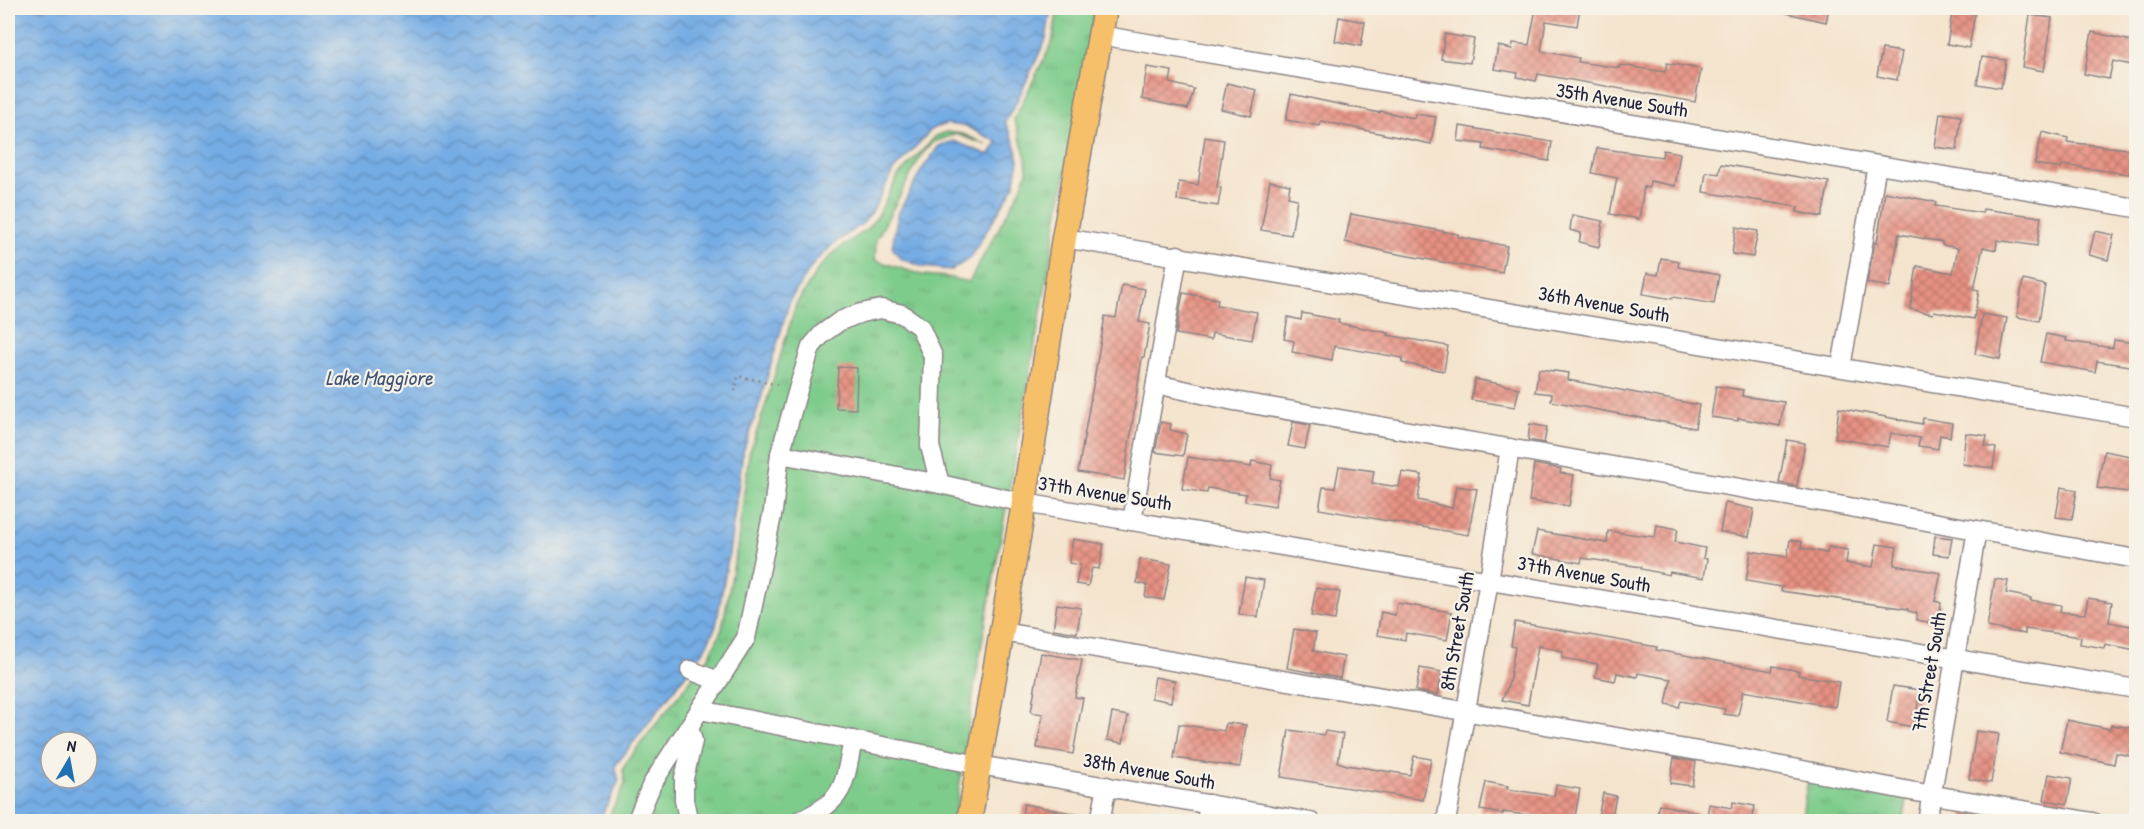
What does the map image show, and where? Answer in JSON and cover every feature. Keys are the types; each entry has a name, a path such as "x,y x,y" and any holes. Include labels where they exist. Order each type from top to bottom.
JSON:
{"main road":[{"path":"969,822 1024,503 1065,238 1104,8"}],"street":[{"name":"35th Avenue South","path":"1099,35 2136,208"},
{"path":"1841,367 1877,165"},
{"name":"36th Avenue South","path":"1065,238 1178,255 2136,417"},
{"path":"1131,521 1178,255"},
{"path":"636,822 651,784 746,639 772,511 780,454 811,347 822,334 840,321 881,309 902,314 920,327 933,356 930,446 940,484"},
{"path":"1156,384 1234,401 2136,559"},
{"name":"8th Street South","path":"1446,822 1510,448"},
{"name":"37th Avenue South","path":"780,454 940,484 1024,503 2136,689"},
{"name":"7th Street South","path":"1927,822 1977,530"},
{"path":"1002,632 1745,759 1931,795 2093,822"},
{"path":"690,670 718,681"},
{"name":"38th Avenue South","path":"700,710 979,765 1107,786 1207,813 1311,822"},
{"path":"689,727 693,741 684,778 684,800 688,818 693,822"},
{"path":"797,822 817,813 833,801 843,788 853,740"},
{"path":"1100,822 1107,786"}],"path":[{"path":"735,391 738,376 778,385"}],"green space":[{"path":"1058,8 1095,8 975,682 954,821 606,822 625,784 623,770 627,761 709,657 722,629 737,548 749,454 796,304 819,268 837,250 866,230 877,217 898,176 936,136 946,132 963,134 987,145 956,134 934,142 923,153 876,240 875,260 922,275 969,282 1020,190 1027,172 1026,157 1014,119 1052,43"},
{"path":"1808,779 1908,795 1903,821 1801,822"}],"water":[{"name":"Lake Maggiore","path":"8,8 1051,8 1046,39 1005,122 1014,141 1019,160 1014,186 970,258 952,270 923,267 900,258 892,247 898,214 921,171 939,146 954,141 989,155 998,142 965,126 946,124 932,129 893,171 872,212 863,223 833,244 814,263 790,300 743,452 716,626 703,652 615,766 619,781 598,822 8,821"}],"building":[{"path":"1536,8 1580,8 1577,26 1546,21 1541,51 1579,58 1578,62 1619,68 1620,65 1665,72 1667,63 1701,69 1695,102 1538,74 1536,81 1517,77 1518,73 1494,69 1498,46 1512,49 1513,43 1529,45"},
{"path":"1787,8 1829,8 1826,22 1786,13"},
{"path":"1953,8 1976,8 1969,48 1947,44"},
{"path":"2030,15 2052,18 2044,71 2022,67"},
{"path":"1339,17 1365,22 1361,46 1335,41"},
{"path":"2092,32 2136,42 2136,66 2113,61 2109,79 2084,74"},
{"path":"1445,34 1474,39 1470,63 1441,59"},
{"path":"1882,49 1902,52 1897,80 1877,76"},
{"path":"1982,57 2006,60 2001,88 1977,84"},
{"path":"1147,67 1172,71 1170,83 1194,89 1188,109 1142,99"},
{"path":"1227,83 1257,90 1251,116 1221,109"},
{"path":"1291,94 1380,113 1380,111 1414,118 1415,114 1436,117 1431,144 1321,121 1320,126 1286,120"},
{"path":"1940,113 1961,116 1957,150 1935,147"},
{"path":"1460,126 1552,142 1549,161 1483,149 1484,144 1458,141"},
{"path":"2042,132 2068,138 2067,142 2136,150 2136,175 2062,165 2061,169 2035,164"},
{"path":"1205,137 1224,140 1217,187 1221,188 1218,206 1177,200 1179,182 1198,185"},
{"path":"1597,148 1662,157 1663,150 1680,153 1675,186 1650,181 1649,188 1644,187 1639,219 1610,214 1617,178 1592,173"},
{"path":"1721,164 1829,182 1822,217 1797,212 1798,207 1703,192 1706,172 1719,174"},
{"path":"1270,181 1290,185 1288,197 1297,199 1291,235 1261,230"},
{"path":"1885,192 1936,202 1935,206 1982,213 1983,209 2041,217 2037,246 1997,240 1996,250 1983,247 1974,289 1979,290 1974,319 1910,309 1917,266 1953,273 1958,248 1942,245 1942,242 1899,234 1890,287 1867,283 1875,242 1877,243"},
{"path":"1351,214 1458,234 1458,237 1507,246 1502,273 1345,242"},
{"path":"1572,215 1603,221 1599,247 1579,242 1581,233 1570,230"},
{"path":"1736,227 1758,231 1753,257 1732,254"},
{"path":"2095,231 2114,235 2108,260 2089,255"},
{"path":"1661,258 1679,261 1678,267 1719,275 1714,304 1643,294 1647,273 1658,275"},
{"path":"2023,280 2045,285 2039,321 2017,317"},
{"path":"1122,285 1145,289 1139,322 1150,324 1144,357 1142,357 1124,480 1078,472 1105,316 1116,318"},
{"path":"1183,293 1218,299 1217,305 1257,312 1252,340 1212,333 1211,340 1176,334"},
{"path":"1302,313 1339,320 1338,323 1389,333 1388,335 1448,346 1444,371 1402,363 1403,358 1334,346 1332,360 1292,352 1294,341 1284,339 1288,317 1301,320"},
{"path":"1982,314 2007,318 2000,359 1975,354"},
{"path":"2046,334 2067,338 2066,341 2113,348 2114,340 2136,343 2136,367 2097,361 2095,372 2040,362"},
{"path":"838,367 857,368 856,409 836,408"},
{"path":"1539,369 1569,373 1568,380 1699,405 1695,428 1551,401 1552,394 1535,392"},
{"path":"1475,379 1519,388 1515,407 1471,400"},
{"path":"1716,386 1743,390 1742,396 1784,402 1780,426 1738,418 1738,421 1711,417"},
{"path":"1839,408 1922,424 1923,418 1952,423 1950,437 1940,435 1938,449 1918,446 1920,438 1891,433 1888,447 1835,438"},
{"path":"1161,422 1171,424 1170,430 1187,434 1183,456 1155,452"},
{"path":"1293,422 1310,425 1305,449 1288,446"},
{"path":"1530,424 1547,427 1544,443 1528,440"},
{"path":"1966,433 1987,436 1985,446 1996,448 1993,468 1962,464"},
{"path":"1787,440 1805,443 1797,486 1779,483"},
{"path":"2104,451 2136,457 2136,493 2097,488"},
{"path":"1188,457 1251,467 1252,461 1272,465 1270,478 1280,480 1275,506 1245,501 1246,494 1208,488 1207,493 1182,489"},
{"path":"1534,464 1561,469 1560,473 1574,475 1569,506 1529,501"},
{"path":"1339,466 1374,471 1372,483 1399,487 1402,472 1422,475 1418,500 1452,508 1456,486 1477,489 1468,535 1319,509 1323,487 1335,488"},
{"path":"2061,487 2077,490 2072,519 2056,517"},
{"path":"1725,503 1754,509 1749,537 1720,532"},
{"path":"1657,525 1678,529 1675,542 1705,548 1703,558 1707,559 1704,578 1670,572 1669,575 1641,569 1641,567 1582,558 1581,563 1532,554 1537,531 1607,543 1608,531 1655,537"},
{"path":"1935,536 1952,538 1949,556 1933,554"},
{"path":"1073,539 1104,544 1099,569 1092,568 1088,586 1076,584 1080,565 1069,563"},
{"path":"1790,540 1802,542 1801,548 1827,553 1828,547 1848,550 1846,563 1873,567 1877,544 1897,547 1894,565 1941,573 1935,601 1941,603 1938,624 1916,620 1917,613 1908,611 1908,609 1781,591 1782,587 1746,581 1751,551 1787,557"},
{"path":"1140,559 1171,564 1164,600 1145,597 1147,585 1137,583"},
{"path":"1245,577 1264,580 1258,617 1239,614"},
{"path":"1995,579 2008,581 2006,593 2061,605 2060,612 2085,614 2088,598 2112,602 2109,622 2136,627 2136,650 2105,644 2104,648 2080,644 2081,637 2025,629 2025,634 1987,627"},
{"path":"1316,588 1340,592 1335,620 1311,616"},
{"path":"1397,603 1452,612 1447,640 1406,633 1405,640 1377,635 1381,612 1395,615"},
{"path":"1057,604 1081,608 1077,633 1053,629"},
{"path":"1515,622 1657,647 1656,650 1772,671 1773,666 1799,671 1798,675 1839,682 1835,707 1743,691 1738,716 1724,714 1725,709 1681,701 1679,707 1666,704 1671,679 1638,673 1637,677 1617,673 1615,681 1595,677 1598,664 1562,658 1563,651 1538,646 1528,705 1502,700 1509,683 1515,647 1511,646"},
{"path":"1294,629 1316,633 1313,651 1344,657 1340,678 1287,668"},
{"path":"1041,653 1082,660 1075,697 1083,698 1073,754 1037,748 1043,714 1031,712"},
{"path":"1420,668 1442,672 1438,695 1416,691"},
{"path":"1155,677 1175,681 1171,702 1151,698"},
{"path":"1893,686 1920,690 1914,727 1887,722"},
{"path":"1112,713 1128,716 1123,743 1107,740"},
{"path":"2067,720 2110,729 2111,725 2134,728 2130,756 2116,753 2114,764 2060,752"},
{"path":"1226,723 1246,725 1240,767 1174,758 1179,724 1224,731"},
{"path":"1289,730 1324,735 1325,731 1343,734 1338,762 1347,765 1410,775 1414,756 1431,759 1423,800 1281,777"},
{"path":"1976,731 1999,734 1991,783 1969,779"},
{"path":"1674,758 1696,762 1692,786 1670,783"},
{"path":"2049,774 2072,778 2067,804 2044,800"},
{"path":"1486,782 1508,786 1507,789 1554,796 1556,785 1580,789 1574,822 1550,822 1550,818 1480,810"},
{"path":"1603,793 1616,796 1611,822 1597,822"},
{"path":"1733,802 1755,806 1752,822 1706,822 1709,804 1732,808"},
{"path":"1024,804 1082,815 1082,822 1021,822"},
{"path":"1659,804 1706,815 1705,822 1655,822"},
{"path":"1964,812 2006,819 2005,822 1962,822"}]}
